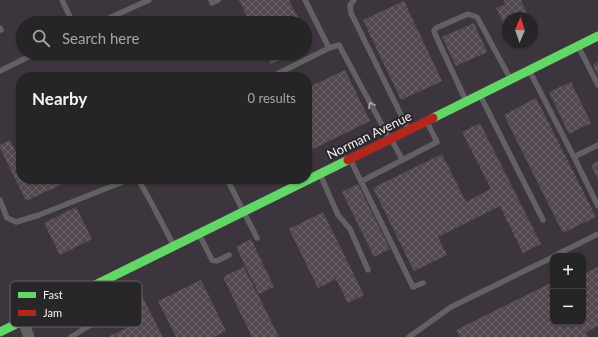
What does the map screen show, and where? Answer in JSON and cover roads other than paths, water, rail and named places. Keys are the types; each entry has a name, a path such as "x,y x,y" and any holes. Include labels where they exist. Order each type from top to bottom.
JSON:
{"street":[{"name":"Norman Avenue","path":"312,176 598,36"},
{"name":"Norman Avenue","path":"103,281 244,212 292,184"},
{"name":"Norman Avenue","path":"0,332 10,327"},
{"path":"25,327 29,337"}],"lane":[{"path":"62,0 70,16"},
{"path":"114,16 149,0"},
{"path":"211,0 212,3 218,0"},
{"path":"305,0 329,48"},
{"path":"354,0 350,5 351,13 409,130"},
{"path":"466,101 434,34 436,28 468,14 474,14 510,79"},
{"path":"312,56 340,44 402,159"},
{"path":"578,46 598,85"},
{"path":"0,70 21,60"},
{"path":"281,72 305,60"},
{"path":"529,70 598,206"},
{"path":"480,95 543,220"},
{"path":"362,181 437,142 426,121"},
{"path":"574,157 598,145"},
{"path":"350,158 414,287 423,283"},
{"path":"319,174 338,215 350,229 368,270"},
{"path":"0,200 7,218 16,222 39,215 117,184"},
{"path":"141,184 174,246"},
{"path":"230,184 256,238"},
{"path":"199,234 212,260 217,261 229,255"},
{"path":"560,253 598,234"},
{"path":"408,337 451,307 550,258"},
{"path":"71,337 87,327"}]}
